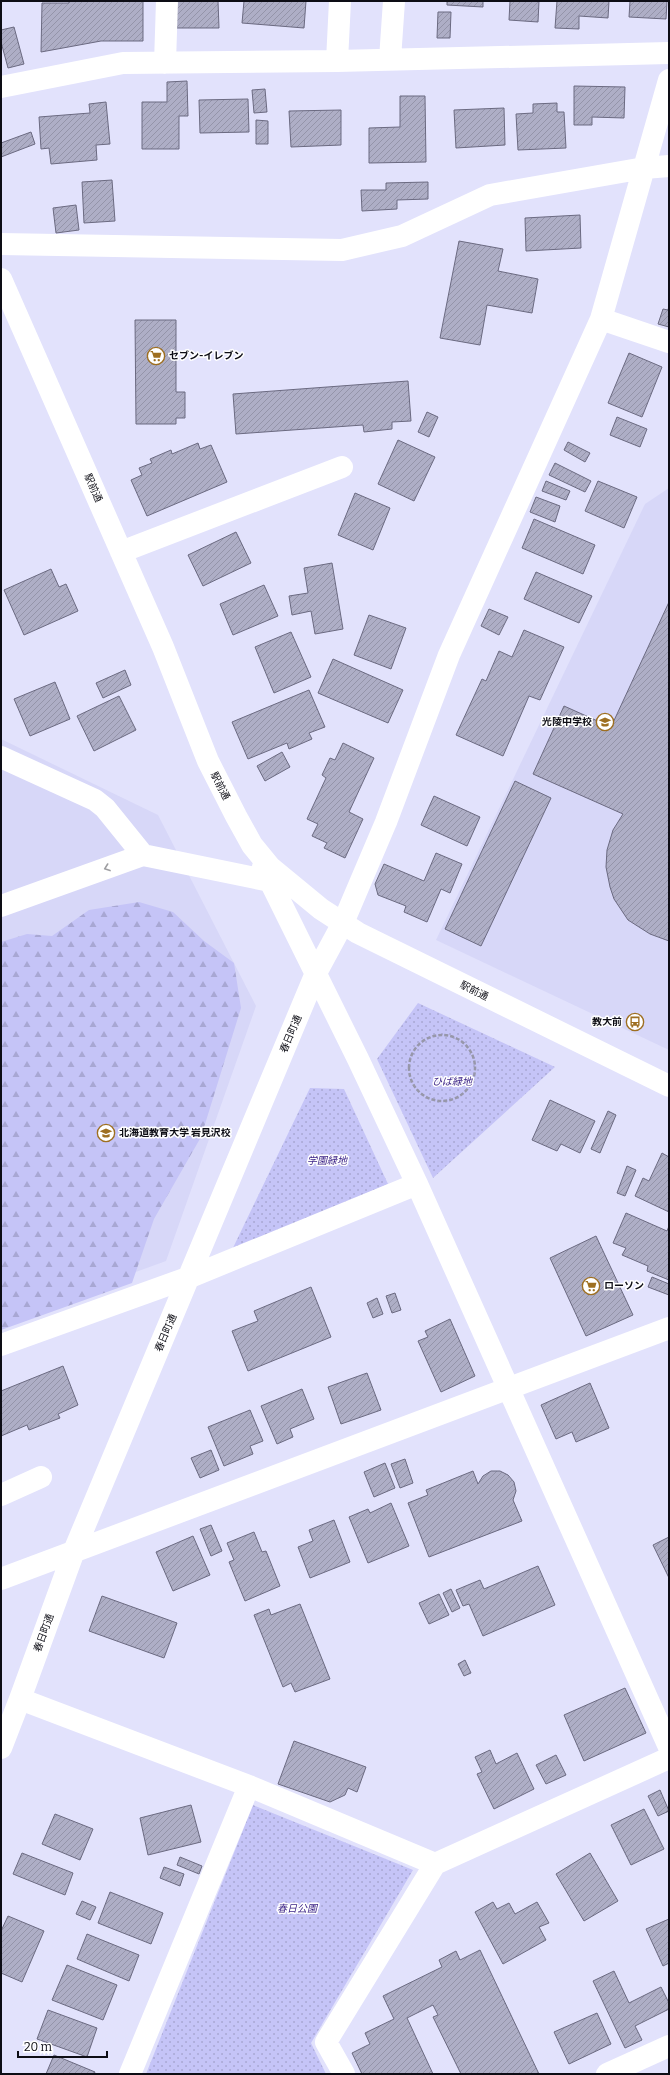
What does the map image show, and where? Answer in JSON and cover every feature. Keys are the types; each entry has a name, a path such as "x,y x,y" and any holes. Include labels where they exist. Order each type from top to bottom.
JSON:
{"street":[{"path":"165,63 167,1"},
{"path":"337,61 340,1"},
{"path":"390,60 394,1"},
{"path":"1,87 122,63 337,61 669,53"},
{"name":"春日町通","path":"1,1748 74,1551 316,973 343,923 386,822 449,655 601,320 669,80"},
{"path":"1,244 342,250 402,236 490,195 644,168 669,166"},
{"name":"駅前通","path":"1,279 163,647 208,761 252,845 270,867 287,882 358,934 669,1086"},
{"path":"601,320 669,342"},
{"path":"122,552 342,467"},
{"path":"1,757 95,800 105,808 144,855"},
{"path":"252,845 316,973 417,1184 669,1747"},
{"path":"1,906 144,855 270,881"},
{"path":"1,1345 190,1277 417,1184"},
{"path":"1,1579 669,1328"},
{"path":"1,1495 41,1477"},
{"path":"20,1700 249,1786 435,1864"},
{"path":"344,2074 326,2042 435,1864 669,1758"},
{"path":"130,2074 249,1786"},
{"path":"607,2074 669,2046"}],"path":[{"path":"448,1036 457,1039 466,1046 472,1054 475,1065 474,1076 470,1087 457,1097 441,1102 430,1100 420,1094 413,1085 409,1075 409,1064 412,1053 419,1044 428,1039 448,1036"}],"shaded area":[{"name":"光陵中学校","path":"669,488 669,1050 436,940 645,504"},
{"name":"北海道教育大学 岩見沢校","path":"1,739 158,815 256,1006 166,1261 1,1321"}],"green space":[{"name":"北海道教育大学 岩見沢校","path":"139,902 173,912 204,941 234,963 241,1008 201,1137 154,1219 132,1283 1,1330 1,942 27,934 52,936 89,910"},
{"name":"ひば緑地","path":"418,1003 555,1067 433,1178 377,1059"},
{"name":"学園緑地","path":"310,1088 344,1089 388,1184 231,1252"},
{"name":"春日公園","path":"253,1805 413,1870 311,2043 326,2074 146,2074"}],"building":[{"path":"69,1 143,1 143,41 101,41 41,52 42,3 69,3"},
{"path":"174,1 218,1 219,28 174,28"},
{"path":"244,1 306,1 304,28 242,23"},
{"path":"447,1 483,1 483,7 447,5"},
{"path":"510,1 539,1 538,22 509,20"},
{"path":"557,1 609,1 608,18 579,16 579,29 555,28"},
{"path":"630,1 667,1 666,19 629,17"},
{"path":"438,12 451,12 450,38 437,38"},
{"path":"14,27 24,64 8,68 1,42 1,30"},
{"path":"187,81 188,116 179,116 179,149 142,149 142,102 167,102 167,82"},
{"path":"574,86 625,87 624,118 592,117 592,125 574,125"},
{"path":"265,89 267,112 254,113 252,90"},
{"path":"400,96 425,96 426,162 369,163 369,128 400,127"},
{"path":"248,99 249,132 200,133 199,100"},
{"path":"106,102 110,144 96,145 97,160 51,164 49,148 41,149 39,117 90,113 89,104"},
{"path":"557,103 557,112 564,112 566,148 518,150 516,114 533,113 533,104"},
{"path":"504,108 505,145 456,148 454,110"},
{"path":"341,110 341,145 291,147 289,111"},
{"path":"256,120 268,121 268,144 256,144"},
{"path":"31,132 35,144 1,157 1,143"},
{"path":"112,180 115,221 84,223 82,182"},
{"path":"428,182 428,199 397,200 397,209 362,211 361,190 386,190 386,183"},
{"path":"76,205 79,230 56,233 53,208"},
{"path":"580,215 581,248 526,251 525,218"},
{"path":"459,241 503,249 498,271 538,279 532,313 487,305 480,345 440,338"},
{"path":"669,306 669,327 658,324 663,309 668,310"},
{"name":"セブン-イレブン","path":"135,320 176,320 176,392 185,392 185,418 176,418 176,424 136,424"},
{"path":"629,353 662,367 642,417 608,403"},
{"path":"408,381 411,421 392,422 392,429 364,432 363,425 236,434 233,394"},
{"path":"427,412 438,417 429,437 418,432"},
{"path":"617,417 647,429 640,447 610,435"},
{"path":"398,440 435,457 414,501 378,484"},
{"path":"568,442 590,453 585,462 564,450"},
{"path":"198,443 200,449 211,445 227,482 147,516 131,480 142,475 139,468 152,463 150,459 171,450 172,454"},
{"path":"555,463 591,481 585,492 549,475"},
{"path":"546,481 570,491 566,500 542,491"},
{"path":"598,481 637,497 624,528 585,511"},
{"path":"355,493 390,508 373,550 338,535"},
{"path":"536,497 560,506 555,522 530,512"},
{"path":"534,519 595,545 583,574 522,548"},
{"path":"236,532 251,563 203,586 188,555"},
{"path":"332,563 343,629 315,634 311,611 292,615 289,596 308,593 304,568"},
{"path":"51,569 59,587 66,584 78,611 24,635 4,590"},
{"path":"536,572 592,596 579,623 524,599"},
{"path":"264,585 278,616 233,635 220,604"},
{"path":"669,602 669,941 650,934 628,920 614,899 606,867 607,850 613,830 623,814 533,774 564,706 611,727"},
{"path":"489,609 508,617 499,635 481,626"},
{"path":"369,615 406,628 391,669 354,655"},
{"path":"524,630 564,647 540,700 529,696 503,756 456,735 482,679 486,681 499,651 512,657"},
{"path":"291,632 311,677 274,693 255,647"},
{"path":"333,659 403,690 388,723 318,693"},
{"path":"125,670 131,685 103,698 96,683"},
{"path":"55,682 70,719 30,736 14,699"},
{"path":"309,690 325,727 309,733 312,739 289,749 287,743 248,759 232,722"},
{"path":"119,696 136,730 94,751 77,716"},
{"path":"343,743 374,758 349,812 363,819 345,858 324,848 327,843 312,836 318,824 307,819 326,778 322,775 330,758 335,760"},
{"path":"282,752 290,767 265,781 257,766"},
{"path":"515,781 551,798 481,946 445,929"},
{"path":"434,796 480,817 467,846 421,825"},
{"path":"436,853 462,864 450,893 441,889 427,922 404,912 406,906 378,895 375,884 384,864 424,881"},
{"path":"550,1100 595,1121 580,1153 561,1144 557,1151 532,1140"},
{"path":"608,1111 616,1115 600,1153 591,1149"},
{"path":"662,1153 669,1157 669,1212 635,1196 643,1178 649,1181"},
{"path":"627,1166 636,1170 625,1196 617,1193"},
{"path":"626,1213 667,1231 669,1226 669,1280 647,1271 648,1266 622,1255 626,1248 613,1243"},
{"name":"ローソン","path":"596,1236 633,1315 586,1336 550,1258"},
{"path":"652,1277 669,1284 669,1295 648,1287"},
{"path":"311,1287 331,1337 248,1371 232,1331 258,1321 254,1311"},
{"path":"395,1293 401,1310 392,1313 386,1296"},
{"path":"377,1298 383,1314 373,1318 367,1303"},
{"path":"450,1319 475,1376 441,1392 418,1341 428,1337 425,1331"},
{"path":"63,1366 78,1405 58,1414 60,1418 29,1430 27,1425 1,1436 1,1391"},
{"path":"367,1373 381,1410 341,1424 328,1387"},
{"path":"590,1383 609,1428 576,1442 572,1432 556,1439 541,1405"},
{"path":"302,1389 314,1419 290,1429 293,1437 277,1444 261,1406"},
{"path":"250,1410 263,1441 250,1446 253,1454 224,1466 208,1427"},
{"path":"211,1450 219,1470 200,1478 191,1458"},
{"path":"405,1459 413,1483 400,1488 391,1464"},
{"path":"385,1463 395,1488 374,1497 364,1472"},
{"path":"473,1471 478,1484 483,1476 491,1471 500,1471 508,1475 514,1482 516,1491 513,1500 522,1521 429,1557 408,1503 428,1495 426,1490"},
{"path":"391,1503 409,1546 368,1563 349,1517 368,1509 370,1513"},
{"path":"334,1520 350,1562 310,1578 298,1547 313,1541 309,1530"},
{"path":"211,1525 222,1551 211,1556 200,1529"},
{"path":"254,1532 262,1552 266,1551 280,1586 245,1601 229,1562 234,1560 227,1543"},
{"path":"193,1536 210,1575 173,1591 156,1552"},
{"path":"669,1537 669,1578 653,1545"},
{"path":"538,1566 555,1605 483,1636 469,1604 463,1606 456,1590 480,1580 484,1589"},
{"path":"451,1589 460,1608 452,1612 443,1593"},
{"path":"439,1594 449,1615 429,1624 419,1603"},
{"path":"102,1596 177,1623 164,1658 89,1631"},
{"path":"300,1604 330,1679 295,1692 291,1683 283,1687 254,1615 269,1609 271,1615"},
{"path":"465,1660 471,1673 464,1676 458,1664"},
{"path":"625,1688 646,1733 584,1761 564,1715"},
{"path":"294,1741 366,1767 357,1792 348,1788 345,1795 330,1802 278,1784"},
{"path":"490,1750 496,1764 517,1753 534,1789 494,1809 477,1774 482,1772 475,1757"},
{"path":"556,1755 566,1775 546,1784 536,1765"},
{"path":"660,1790 669,1811 658,1816 648,1796"},
{"path":"191,1805 201,1842 148,1855 140,1818"},
{"path":"644,1809 664,1849 631,1865 611,1825"},
{"path":"55,1814 93,1829 80,1860 42,1844"},
{"path":"22,1853 73,1873 65,1895 13,1874"},
{"path":"590,1853 618,1901 584,1921 556,1874"},
{"path":"180,1857 202,1866 199,1874 177,1865"},
{"path":"164,1867 184,1874 180,1886 160,1878"},
{"path":"110,1892 163,1913 151,1944 98,1923"},
{"path":"82,1901 96,1907 90,1920 76,1914"},
{"path":"493,1902 497,1909 509,1903 515,1914 537,1902 549,1923 539,1927 546,1940 503,1964 475,1912"},
{"path":"8,1916 44,1931 22,1982 1,1973 1,1931"},
{"path":"669,1919 669,1963 663,1966 646,1929"},
{"path":"87,1934 139,1955 129,1981 77,1959"},
{"path":"480,1950 539,2074 461,2074 433,2017 438,2015 433,2005 407,2018 433,2074 362,2074 352,2053 370,2044 365,2033 394,2019 383,1996 442,1967 439,1960 456,1951 460,1960"},
{"path":"67,1965 117,1985 103,2020 52,2000"},
{"path":"614,1971 629,2003 661,1987 669,2003 669,2009 635,2026 642,2040 625,2048 593,1981"},
{"path":"48,2010 97,2028 87,2057 37,2039"},
{"path":"597,2013 611,2044 569,2064 554,2032"},
{"path":"54,2055 95,2072 94,2074 46,2074"}],"place":[{"name":"セブン-イレブン","path":"156,356"},
{"name":"光陵中学校","path":"605,722"},
{"name":"教大前","path":"635,1022"},
{"name":"北海道教育大学 岩見沢校","path":"106,1133"},
{"name":"ローソン","path":"591,1286"}]}
